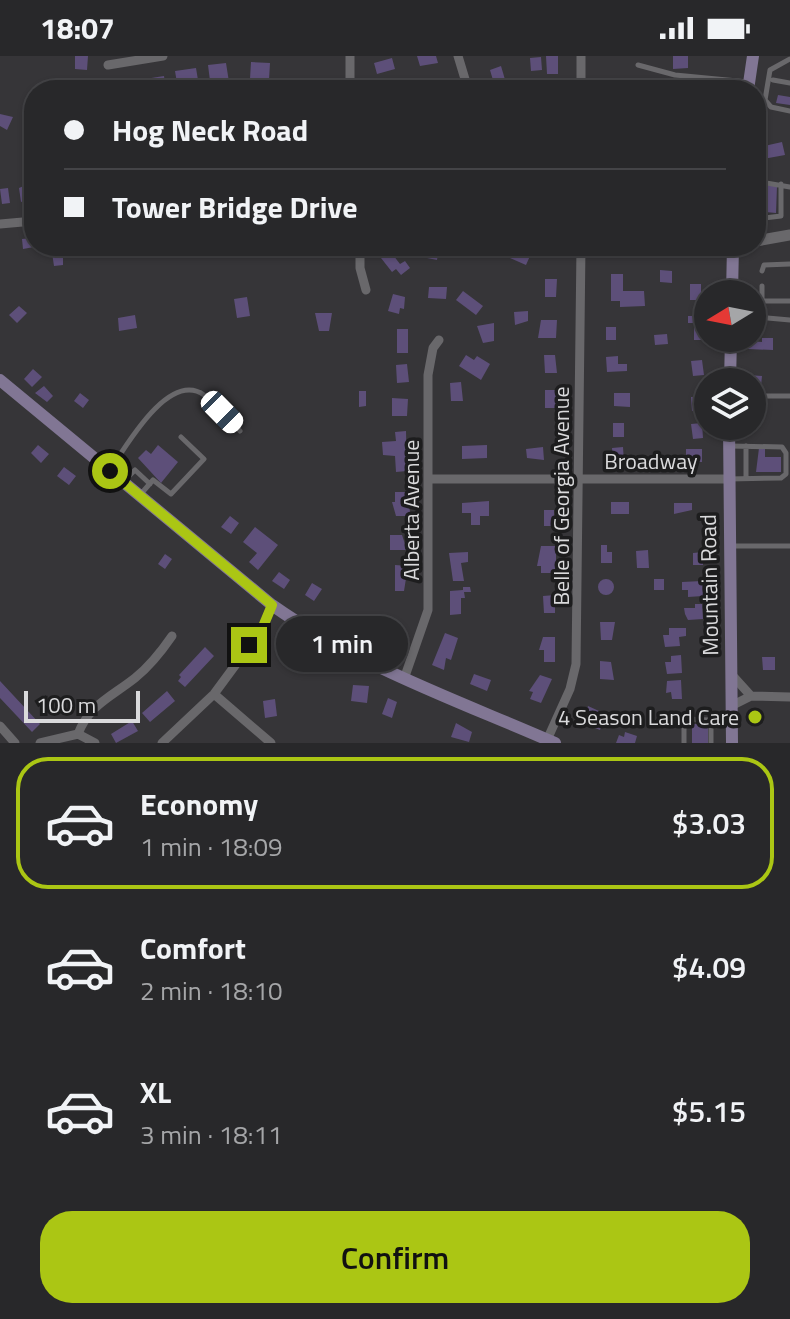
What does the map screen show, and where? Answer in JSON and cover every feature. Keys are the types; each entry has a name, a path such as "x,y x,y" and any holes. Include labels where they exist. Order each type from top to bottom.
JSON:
{"main road":[{"path":"749,80 753,56"},
{"path":"733,280 734,256"},
{"path":"0,380 272,605 312,634 404,679 551,741"},
{"name":"Mountain Road","path":"729,440 732,743"}],"street":[{"path":"108,65 132,58 163,56"},
{"path":"350,56 350,80"},
{"path":"458,56 465,80"},
{"path":"581,56 581,80"},
{"path":"0,224 24,222"},
{"path":"766,239 790,235"},
{"path":"360,256 366,290"},
{"name":"Belle of Georgia Avenue","path":"551,741 576,664 581,256"},
{"name":"Alberta Avenue","path":"404,679 428,610 428,375 433,348 439,340"},
{"name":"Broadway","path":"430,479 728,479"},
{"path":"162,743 214,694 262,629 272,605"},
{"path":"78,734 84,718 94,707 152,663 172,636"},
{"path":"731,673 751,696"},
{"path":"214,694 271,743"},
{"path":"731,706 751,696 790,697"},
{"path":"0,726 15,743"},
{"path":"40,743 78,734 95,743"}],"lane":[{"path":"766,94 770,70 790,59"},
{"path":"638,65 708,80"},
{"path":"773,80 790,83"},
{"path":"766,101 771,107 790,111"},
{"path":"766,182 790,187"},
{"path":"771,238 768,220 781,216 781,184"},
{"path":"762,271 764,265 790,264"},
{"path":"766,301 790,301"},
{"path":"766,318 790,320"},
{"path":"110,471 146,421 173,394 188,390 203,393 240,431"},
{"path":"766,396 790,396"},
{"path":"139,495 153,480 171,494 204,459 181,437"},
{"path":"728,479 781,478 786,474 784,449 729,446"},
{"path":"746,446 746,478"},
{"path":"123,482 135,470 150,484"},
{"path":"729,546 790,546"},
{"path":"711,720 711,743"},
{"path":"684,743 684,721 731,721"}],"building":[{"path":"75,56 88,56 87,70 75,69"},
{"path":"417,56 436,56 438,63 420,66"},
{"path":"546,56 558,56 558,74 547,74"},
{"path":"673,56 688,56 688,68 673,69"},
{"path":"541,57 542,70 531,71 530,58"},
{"path":"392,58 395,69 377,74 374,63"},
{"path":"251,62 270,63 269,80 250,79"},
{"path":"226,63 229,80 210,80 208,65"},
{"path":"501,66 505,80 493,80 490,70"},
{"path":"196,68 198,80 176,80 175,71"},
{"path":"164,76 165,80 145,80"},
{"path":"778,95 790,97 790,105 776,103"},
{"path":"0,114 13,117 7,130 0,126"},
{"path":"782,142 785,155 766,158 766,146"},
{"path":"766,185 777,186 776,213 766,212"},
{"path":"24,186 24,201 21,202 19,188"},
{"path":"8,188 10,203 2,204 0,189"},
{"path":"52,256 63,256 63,265 54,266"},
{"path":"394,256 400,264 405,261 410,268 401,275 396,269 392,272 381,258"},
{"path":"511,256 530,256 526,265"},
{"path":"660,270 672,271 672,283 660,282"},
{"path":"611,274 623,274 623,291 644,291 645,306 620,307 620,301 611,301"},
{"path":"545,279 557,279 556,297 545,297"},
{"path":"690,284 694,284 694,300 690,300"},
{"path":"429,287 447,287 446,299 428,298"},
{"path":"463,291 483,306 476,315 456,300"},
{"path":"393,294 405,297 404,309 400,308 399,314 388,311"},
{"path":"247,297 250,316 237,318 234,299"},
{"path":"19,306 27,313 17,323 9,315"},
{"path":"528,311 528,321 515,325 514,312"},
{"path":"315,313 332,313 329,331 319,331"},
{"path":"135,315 137,328 119,331 118,318"},
{"path":"688,316 694,316 694,323 688,323"},
{"path":"541,320 557,320 556,338 538,338"},
{"path":"494,323 494,341 483,343 477,326"},
{"path":"606,327 616,327 616,340 606,340"},
{"path":"397,329 408,329 408,353 397,353"},
{"path":"667,334 668,344 655,345 654,335"},
{"path":"766,338 773,338 773,350 766,350"},
{"path":"466,355 474,360 477,356 490,364 481,380 459,366"},
{"path":"544,355 555,355 557,373 545,373"},
{"path":"618,356 618,364 627,364 627,371 607,372 606,357"},
{"path":"702,360 703,368 694,368 694,376 693,376 691,361"},
{"path":"407,364 409,382 397,383 396,365"},
{"path":"33,369 42,377 32,387 24,379"},
{"path":"461,382 463,401 451,401 450,383"},
{"path":"44,386 53,396 47,402 35,393"},
{"path":"545,390 556,390 556,408 545,408"},
{"path":"359,391 366,391 366,406 359,407"},
{"path":"80,393 89,400 83,408 74,401"},
{"path":"614,393 630,393 630,407 614,406"},
{"path":"392,398 408,399 407,416 392,416"},
{"path":"613,423 624,423 624,437 613,437"},
{"path":"406,431 407,471 396,472 395,456 383,455 382,442 396,441 395,432"},
{"path":"38,445 49,454 41,463 31,453"},
{"path":"158,445 178,462 161,483 138,458 146,450 151,454"},
{"path":"487,445 487,458 462,459 462,446"},
{"path":"543,447 544,460 527,458 526,449"},
{"path":"623,447 624,462 613,462 612,448"},
{"path":"759,448 765,448 765,457 781,457 781,472 756,472"},
{"path":"686,449 702,449 702,462 691,462 691,457 686,457"},
{"path":"64,467 76,476 69,485 57,476"},
{"path":"395,492 406,492 411,516 396,516 392,502 395,502"},
{"path":"489,501 489,516 480,516 480,525 471,525 471,513 462,513 462,503"},
{"path":"611,502 629,502 629,514 611,514"},
{"path":"674,503 692,503 692,510 674,514"},
{"path":"544,510 554,510 554,526 544,526"},
{"path":"230,516 239,523 231,534 221,527"},
{"path":"255,527 278,545 258,570 249,562 257,553 243,542"},
{"path":"390,535 402,535 407,550 390,550"},
{"path":"601,545 607,545 607,552 612,552 612,563 601,563"},
{"path":"541,546 556,546 556,573 541,573 541,566 537,566"},
{"path":"648,550 649,568 637,568 636,551"},
{"path":"468,552 468,562 461,563 464,581 453,581 449,553"},
{"path":"703,552 703,565 693,565 693,553"},
{"path":"165,554 172,559 165,569 158,564"},
{"path":"395,565 408,566 404,591 395,591"},
{"path":"279,572 290,580 284,589 272,581"},
{"path":"606,579 612,581 612,593 606,595 600,593 598,587 600,581"},
{"path":"654,579 664,579 664,590 654,590"},
{"path":"702,581 703,596 688,597 688,590 682,590 682,582"},
{"path":"312,583 322,589 314,601 305,595"},
{"path":"463,587 470,587 471,592 464,592 465,598 461,598 461,614 450,615 450,591 463,590"},
{"path":"555,595 555,613 544,613 543,596"},
{"path":"695,604 702,604 703,619 688,620 684,608 695,608"},
{"path":"387,620 399,623 394,640 383,637"},
{"path":"600,622 615,622 612,640 601,640"},
{"path":"669,628 686,628 686,636 679,637 680,646 665,647 663,635 669,635"},
{"path":"445,633 458,638 451,660 446,658 444,670 432,665"},
{"path":"543,637 555,637 555,662 544,662 544,650 539,650"},
{"path":"205,647 214,656 185,687 178,681 179,675"},
{"path":"681,655 682,673 667,674 665,662 671,662 671,656"},
{"path":"762,657 775,657 775,670 763,670"},
{"path":"600,661 611,662 614,680 600,679"},
{"path":"474,674 491,680 487,691 470,684"},
{"path":"540,675 552,679 541,703 530,699 533,692 529,691"},
{"path":"681,680 682,699 672,699 671,692 666,693 667,681"},
{"path":"0,681 40,724 32,732 0,698"},
{"path":"353,685 369,686 367,703 351,701"},
{"path":"167,691 175,701 150,722 142,713"},
{"path":"388,698 397,702 392,718 382,714"},
{"path":"275,699 277,716 265,718 263,701"},
{"path":"588,706 599,711 597,716 604,719 600,730 582,723"},
{"name":"4 Season Land Care","path":"749,712 761,712 761,722 749,722"},
{"path":"132,721 138,731 116,743 111,734"},
{"path":"456,723 472,732 469,742 451,737"},
{"path":"692,724 708,724 708,743 692,743"},
{"path":"625,732 637,736 635,743 616,743 619,735 624,737"}],"place":[{"name":"4 Season Land Care","path":"755,717"}],"route":[{"path":"110,471 272,605 262,629 249,645"}]}
